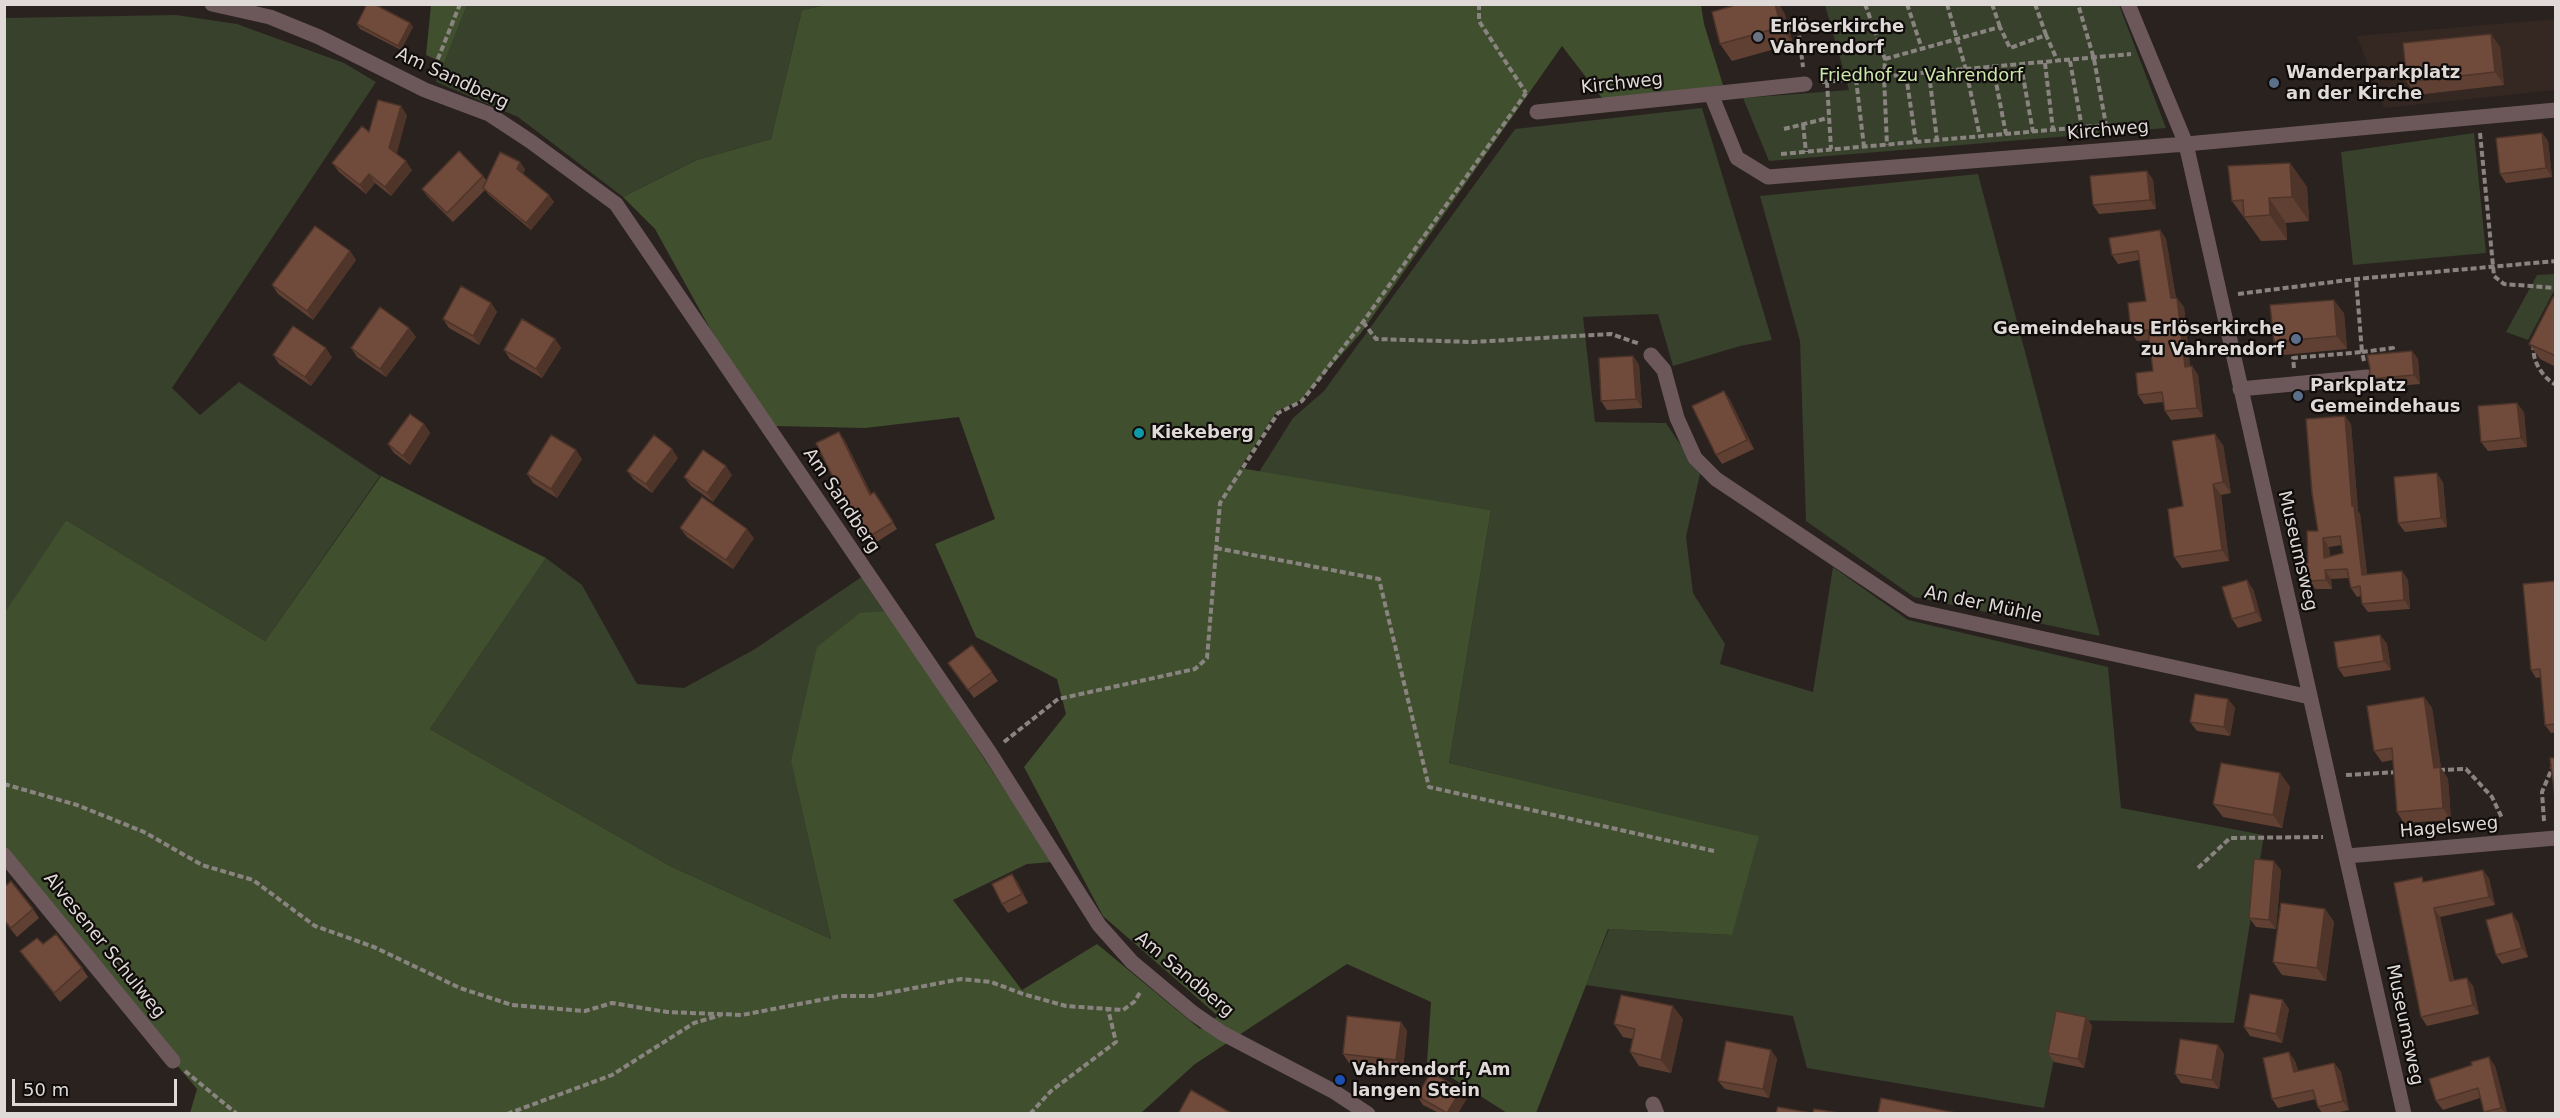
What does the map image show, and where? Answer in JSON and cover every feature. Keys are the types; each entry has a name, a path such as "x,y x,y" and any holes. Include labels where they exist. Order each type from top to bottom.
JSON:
{"street":[{"name":"Am Sandberg","path":"212,4 270,17 319,37 425,90 489,114 616,204 990,753 1099,925 1132,962 1193,1013 1222,1033 1333,1091 1368,1113"},
{"name":"Museumsweg","path":"2128,4 2186,144 2404,1113"},
{"name":"Kirchweg","path":"1537,112 1805,84"},
{"name":"Kirchweg","path":"1711,94 1737,158 1768,177 2186,144 2556,111"},
{"name":"An der Mühle","path":"1650,355 1664,370 1677,418 1695,458 1716,479 1912,610 2310,697"},
{"path":"2240,388 2367,377"},
{"name":"Hagelsweg","path":"2347,856 2550,839"},
{"name":"Alvesener Schulweg","path":"4,855 173,1061"}],"path":[{"path":"425,90 459,4"},
{"path":"990,753 1058,699 1195,669 1207,658 1220,503 1227,490 1278,412 1302,401 1363,322 1526,93 1479,21 1479,4"},
{"path":"1865,4 1885,58 1887,145"},
{"path":"1907,4 1922,49"},
{"path":"1947,4 1966,69 1980,137"},
{"path":"1992,4 2010,48 2046,35"},
{"path":"2035,4 2058,62"},
{"path":"1781,154 2106,125 2094,59 2078,4"},
{"path":"1789,29 1798,27 1805,84 2094,59 2147,51"},
{"path":"1885,58 2000,27"},
{"path":"2070,61 2082,128"},
{"path":"2045,63 2053,130"},
{"path":"2020,65 2033,132"},
{"path":"1993,67 2006,135"},
{"path":"1929,73 1937,140"},
{"path":"1906,75 1916,142"},
{"path":"1856,79 1864,147"},
{"path":"1827,82 1831,149"},
{"path":"1784,129 1828,117"},
{"path":"2478,117 2491,266 2494,276 2504,285 2556,288"},
{"path":"1803,124 1806,152"},
{"path":"2219,296 2356,279 2556,261"},
{"path":"2356,279 2362,352"},
{"path":"1363,322 1376,339 1472,342 1611,334 1638,342 1650,355"},
{"path":"2534,341 2532,352 2545,378 2556,385"},
{"path":"2293,358 2393,348 2394,362"},
{"path":"1216,548 1379,579 1429,787 1714,851"},
{"path":"2550,839 2542,792 2556,759"},
{"path":"2437,779 2436,771 2466,769 2492,797 2502,818"},
{"path":"2328,776 2403,772"},
{"path":"4,784 77,805 144,832 202,865 253,880 315,926 374,947 460,988 512,1005 585,1011 612,1003 667,1012 742,1015 841,996 872,996 961,980 991,982 1066,1006 1123,1010 1142,992 1132,962"},
{"path":"2198,868 2230,838 2342,837"},
{"path":"1030,1113 1051,1091 1116,1042 1108,1008"},
{"path":"507,1113 612,1075 694,1023 724,1014"},
{"path":"173,1061 237,1113"}],"shaded area":[{"path":"2555,19 2555,90 2384,108 2357,36"}],"green space":[{"path":"431,5 467,5 444,63 426,55"},
{"path":"467,5 826,5 802,10 771,139 697,160 623,197 518,117 436,82"},
{"path":"826,5 1701,5 1704,24 1723,85 1605,102 1562,46 1361,333 1301,400 1277,411 1240,468 1491,510 1449,763 1759,836 1732,935 1608,929 1536,1113 1507,1113 1427,1062 1431,1002 1347,964 1195,1064 1141,1113 190,1113 197,1089 5,862 4,614 66,520 265,641 381,476 546,558 430,729 670,866 831,939 791,761 817,647 860,613 887,611 1052,862 1027,864 953,900 1022,990 1097,944 1200,1029 1218,1016 1103,916 1024,767 1066,714 1057,679 976,637 935,544 995,519 959,417 865,428 776,426 738,379 655,229 623,197 697,160 771,139 802,10"},
{"name":"Friedhof zu Vahrendorf","path":"1825,5 2119,5 2166,128 1769,161 1743,98 1849,90"},
{"path":"176,15 237,24 344,63 376,82 172,388 200,415 239,382 380,476 265,641 66,520 5,614 5,18"},
{"path":"1702,108 1772,340 1740,346 1673,366 1658,314 1583,317 1595,422 1666,423 1700,474 1686,537 1693,593 1725,644 1720,664 1813,692 1833,567 1908,620 2108,667 2121,808 2264,835 2234,1023 2062,1020 2044,1108 1807,1068 1793,1016 1586,985 1609,929 1731,935 1758,836 1449,763 1491,510 1259,472 1293,418 1324,391 1515,129"},
{"path":"2474,133 2486,253 2353,265 2341,152"},
{"path":"1978,174 2100,636 1914,597 1806,521 1800,341 1760,196"},
{"path":"2555,274 2555,289 2528,340 2506,332 2537,275"},
{"path":"546,558 582,585 637,684 684,688 755,649 863,576 887,611 791,760 831,939 670,866 430,729"}],"building":[{"path":"367,4 374,4 410,23 398,46 357,24"},
{"path":"1739,4 1775,4 1781,27 1720,44 1712,12"},
{"path":"2491,34 2495,72 2407,82 2403,43"},
{"path":"378,100 401,106 389,148 406,161 385,187 369,174 360,185 332,163 362,126 369,132"},
{"path":"2542,133 2546,168 2500,174 2496,138"},
{"path":"459,151 483,176 447,213 422,189"},
{"path":"500,152 520,162 517,169 549,195 526,223 483,188"},
{"path":"2290,163 2292,197 2269,198 2270,215 2244,217 2243,200 2232,201 2228,166"},
{"path":"2147,171 2150,200 2093,205 2090,176"},
{"path":"315,226 350,251 307,311 272,285"},
{"path":"2160,230 2171,298 2177,298 2185,367 2192,366 2197,408 2165,411 2162,392 2138,395 2136,373 2153,371 2148,330 2131,332 2128,303 2146,301 2138,251 2112,255 2109,238"},
{"path":"461,286 491,303 473,336 443,319"},
{"path":"2553,297 2556,298 2556,356 2529,344"},
{"path":"2334,300 2337,336 2274,342 2270,305"},
{"path":"380,307 409,328 380,369 351,348"},
{"path":"522,319 555,339 536,369 504,350"},
{"path":"293,326 326,348 305,377 273,355"},
{"path":"2412,351 2414,375 2369,379 2370,368 2367,355"},
{"path":"1633,356 1636,399 1601,401 1599,358"},
{"path":"1724,391 1747,440 1716,455 1692,406"},
{"path":"2517,403 2521,438 2481,442 2478,406"},
{"path":"410,414 424,424 403,456 388,444"},
{"path":"2345,416 2352,506 2354,506 2362,575 2402,571 2404,600 2362,604 2360,586 2351,588 2347,569 2325,570 2326,580 2309,581 2309,571 2304,571 2303,564 2308,563 2307,531 2318,531 2312,493 2306,419","holes":["2340,536 2343,553 2324,558 2323,538"]},
{"path":"839,432 870,495 874,492 893,522 867,538 844,500 816,443"},
{"path":"2215,434 2223,482 2213,484 2222,550 2174,557 2168,509 2183,506 2172,441"},
{"path":"551,435 576,450 551,489 527,474"},
{"path":"654,435 672,449 646,484 627,471"},
{"path":"703,450 726,466 707,493 684,477"},
{"path":"2437,473 2441,518 2398,523 2394,477"},
{"path":"702,497 747,529 726,560 680,528"},
{"path":"2247,580 2256,612 2232,619 2222,587"},
{"path":"2556,581 2556,724 2545,725 2540,669 2531,670 2523,584"},
{"path":"2380,635 2384,661 2338,668 2334,642"},
{"path":"972,645 992,672 968,690 948,663"},
{"path":"2195,694 2228,699 2224,727 2190,722"},
{"path":"2424,697 2434,768 2440,767 2443,808 2397,812 2392,748 2374,751 2367,706"},
{"path":"2550,758 2556,758 2556,798 2555,798"},
{"path":"2221,763 2280,773 2273,815 2213,804"},
{"path":"2254,859 2274,861 2269,920 2249,918"},
{"path":"2483,870 2489,897 2434,908 2450,981 2467,978 2473,1005 2421,1017 2394,883 2422,877 2423,882"},
{"path":"1012,874 1022,894 1002,904 992,884"},
{"path":"4,881 7,885 11,881 33,909 11,928 4,920"},
{"path":"2281,903 2325,909 2317,968 2273,962"},
{"path":"2512,913 2522,948 2496,955 2486,920"},
{"path":"56,934 82,968 54,993 20,951 37,938 43,944"},
{"path":"2250,994 2283,1000 2276,1034 2244,1027"},
{"path":"1621,995 1673,1006 1661,1060 1630,1052 1635,1029 1614,1024"},
{"path":"2056,1011 2086,1017 2078,1059 2048,1053"},
{"path":"1347,1016 1401,1022 1396,1060 1343,1054"},
{"path":"2180,1039 2218,1045 2212,1080 2175,1074"},
{"path":"1726,1041 1771,1050 1763,1089 1718,1081"},
{"path":"2289,1052 2294,1072 2334,1063 2343,1101 2318,1107 2313,1090 2272,1099 2263,1058"},
{"path":"2489,1057 2501,1108 2484,1112 2478,1088 2436,1101 2429,1079"},
{"path":"1431,1072 1461,1090 1447,1113 1417,1096"},
{"path":"1191,1090 1231,1113 1179,1112"},
{"path":"1881,1098 1956,1113 1878,1113"},
{"path":"1778,1107 1811,1113 1776,1113"},
{"path":"1814,1109 1839,1113 1813,1113"}],"place":[{"name":"Erlöserkirche Vahrendorf","path":"1758,37"},
{"name":"Wanderparkplatz an der Kirche","path":"2274,83"},
{"name":"Gemeindehaus Erlöserkirche zu Vahrendorf","path":"2296,339"},
{"name":"Parkplatz Gemeindehaus","path":"2298,396"},
{"name":"Kiekeberg","path":"1139,433"},
{"name":"Vahrendorf, Am langen Stein","path":"1340,1080"}]}
